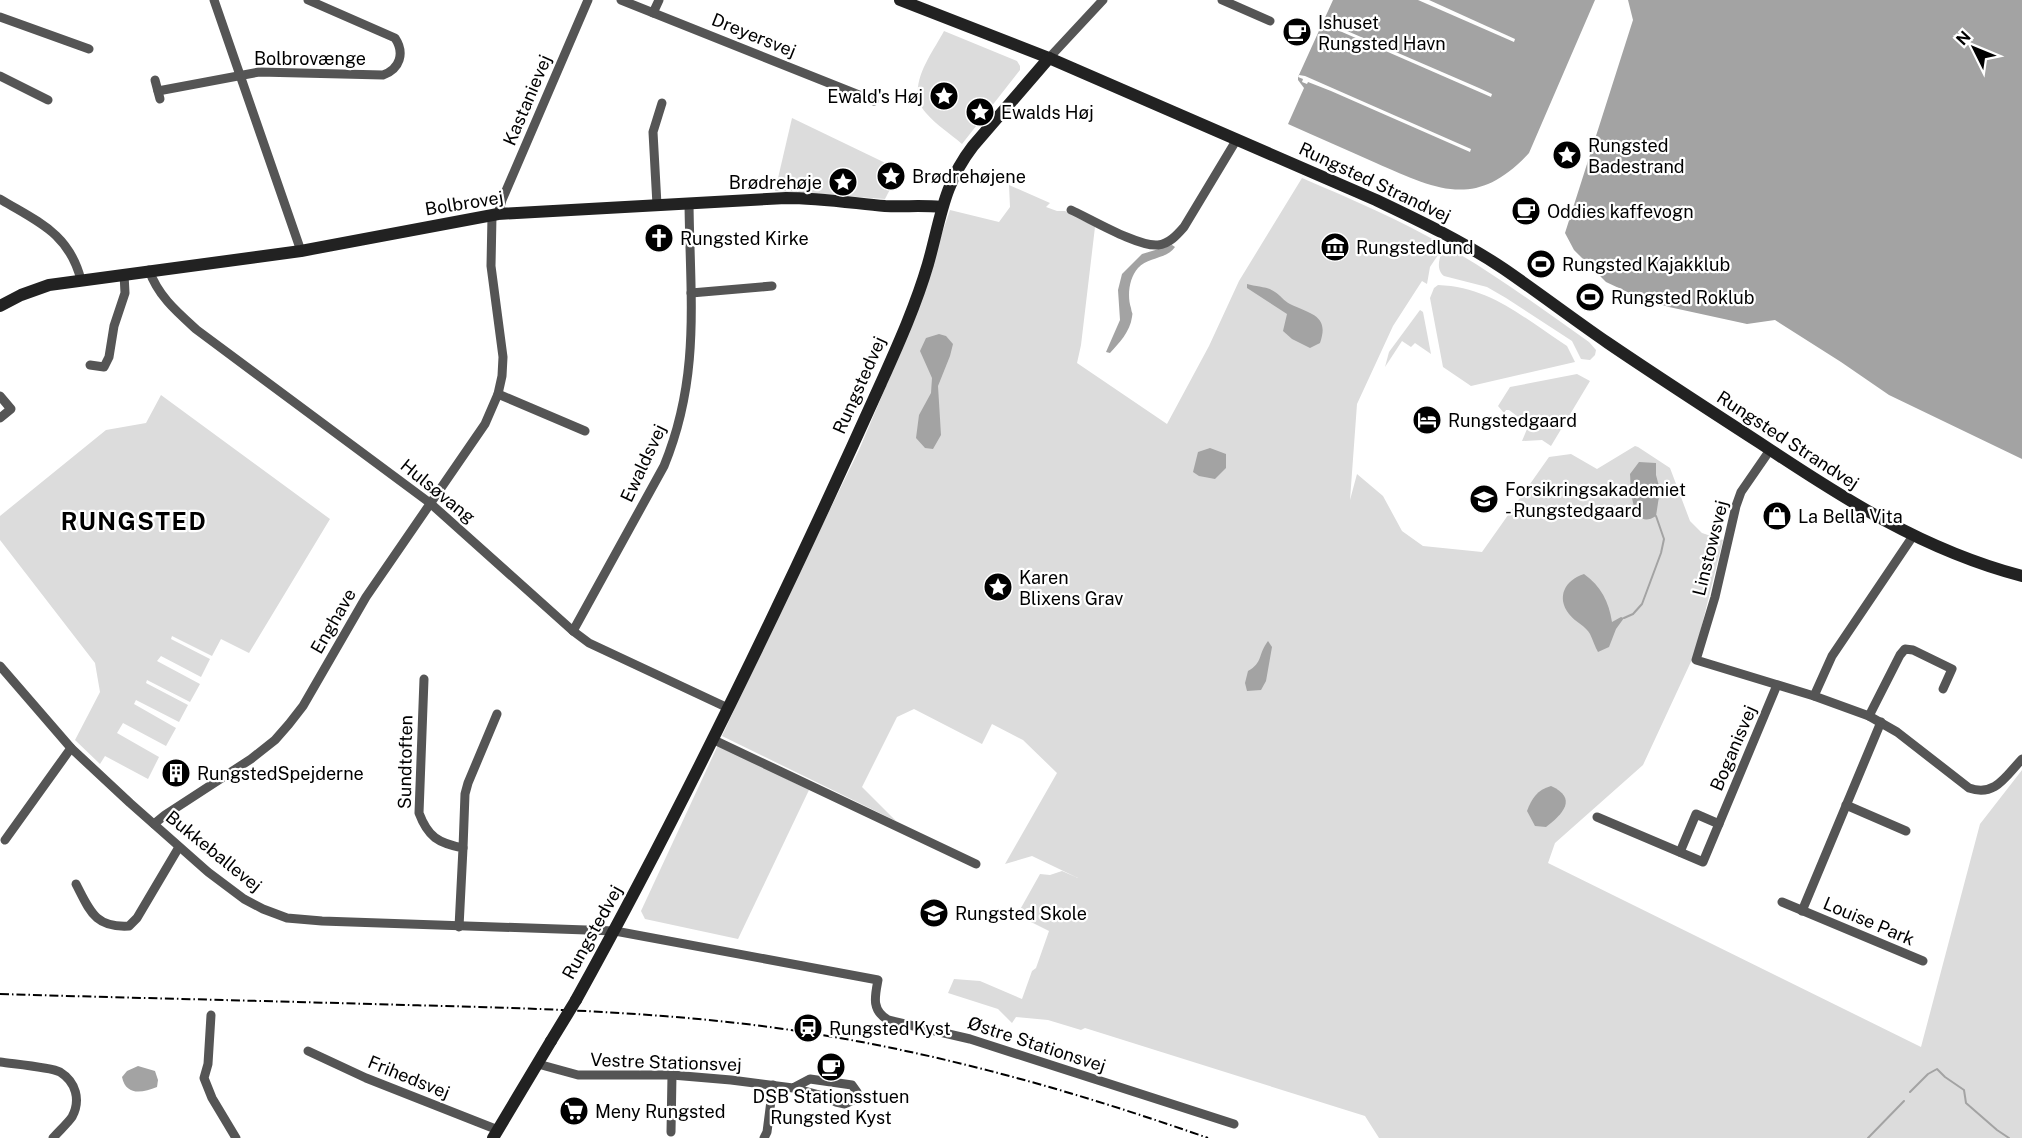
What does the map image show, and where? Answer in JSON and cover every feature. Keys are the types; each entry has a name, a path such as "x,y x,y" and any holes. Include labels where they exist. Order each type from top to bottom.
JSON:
{"main road":[{"name":"Rungsted Strandvej","path":"900,0 1049,58 1376,200 1447,235 1502,268 1607,342 1839,496 1913,536 1961,556 2022,576"},
{"name":"Rungstedvej","path":"495,1134 615,931 728,708 882,381 927,266 949,184 963,159 1049,58"},
{"name":"Bolbrovej","path":"0,306 21,295 49,285 301,251 495,215 803,198 887,206 941,207"}],"street":[{"name":"Bolbrovænge","path":"214,0 301,251"},
{"name":"Bolbrovænge","path":"155,80 159,95 259,72 383,75 389,73 399,63 401,50 390,34 308,0"},
{"name":"Kastanievej","path":"495,215 588,0"},
{"name":"Dreyersvej","path":"621,0 874,101"},
{"path":"653,13 659,0"},
{"path":"1049,58 1103,0"},
{"path":"1222,0 1270,21"},
{"path":"0,17 89,49"},
{"path":"0,76 48,100"},
{"path":"657,205 654,132 662,103"},
{"path":"1071,210 1143,244 1159,245 1175,238 1184,227 1237,139"},
{"path":"0,199 45,225 58,236 76,262 81,280"},
{"name":"Ewaldsvej","path":"573,630 664,466 682,414 692,343 689,203"},
{"name":"Enghave","path":"154,824 251,759 275,740 289,724 303,706 366,597 485,424 498,394 503,357 491,266 495,215"},
{"name":"Hulsøvang","path":"149,270 155,286 168,304 197,330 430,503 590,643 728,708"},
{"path":"90,365 104,367 109,357 114,326 125,293 124,274"},
{"path":"691,293 772,286"},
{"path":"498,394 585,431"},
{"path":"0,396 11,409 0,418"},
{"name":"Linstowsvej","path":"1770,450 1741,492 1736,506 1716,597 1696,660 1777,686"},
{"path":"1815,696 1832,656 1913,536"},
{"path":"1869,716 1905,649 1913,650 1952,669 1943,689"},
{"name":"Bukkeballevej","path":"0,666 71,748 178,847 244,898 263,909 287,918 459,927 615,931"},
{"name":"Sundtoften","path":"424,679 419,813 424,826 434,838 446,845 463,848"},
{"path":"1777,686 1815,696 1881,722 1969,788 1980,792 1989,790 1998,784 2022,759"},
{"name":"Boganisvej","path":"1597,818 1703,862 1777,686"},
{"path":"459,927 465,794 497,714"},
{"name":"Louise Park","path":"1802,911 1881,722"},
{"path":"712,739 976,864"},
{"path":"5,840 71,748"},
{"path":"1846,805 1906,831"},
{"path":"1680,852 1696,814 1719,824"},
{"path":"76,884 90,910 99,921 116,927 129,926 137,918 178,847"},
{"name":"Louise Park","path":"1782,902 1923,961"},
{"name":"Østre Stationsvej","path":"615,931 878,980 875,1003 879,1013 888,1020 970,1039 1234,1124"},
{"path":"212,1015 204,1077 212,1098 236,1138"},
{"name":"Frihedsvej","path":"308,1051 495,1134"},
{"path":"0,1062 59,1071 71,1081 77,1093 77,1102 72,1116 53,1138"},
{"name":"Vestre Stationsvej","path":"538,1064 578,1075 672,1075 773,1085 827,1097 844,1104 853,1100 857,1092 852,1085 810,1079 793,1088"},
{"path":"671,1132 672,1075"},
{"path":"764,1138 767,1132 773,1085"}],"shaded area":[{"path":"1333,0 1595,0 1529,153 1510,171 1491,182 1474,188 1456,190 1419,181 1288,124 1304,88 1298,77"},
{"path":"1628,0 2022,0 2022,459 1889,395 1775,320 1747,324 1669,307 1640,298 1606,282 1574,250 1565,233 1633,20"},
{"path":"944,31 1017,61 1020,66 1020,70 962,144 926,113 920,103 918,93 922,71"},
{"path":"792,118 900,170 885,199 775,191"},
{"path":"1302,178 1393,219 1447,247 1444,246 1430,267 1427,284 1422,281 1393,326 1357,404 1350,500 1357,474 1383,496 1402,531 1423,546 1482,552 1549,457 1571,454 1597,469 1635,446 1670,468 1690,521 1702,533 1723,540 1695,653 1643,765 1555,843 1548,863 1921,1047 1980,824 2022,770 2022,1138 1379,1138 1365,1116 1085,1028 1081,1030 1048,1020 1016,1017 1012,1023 998,1009 948,993 954,979 980,981 1022,999 1049,931 1017,915 1040,874 1050,875 1062,871 1078,878 1032,856 1005,864 1057,773 1023,740 992,724 982,744 914,709 897,717 862,787 896,821 722,736 859,450 904,344 950,210 999,222 1010,207 1009,185 1050,203 1046,207 1065,211 1095,227 1077,363 1167,424 1209,346 1239,281"},
{"path":"1172,245 1175,247 1172,251 1142,264 1135,272 1129,293 1131,322 1117,345 1110,353 1106,352 1120,320 1118,290 1122,274 1142,254"},
{"path":"1447,247 1502,281 1589,342 1596,350 1595,355 1590,360 1581,359 1572,341 1487,287 1444,276 1441,273 1439,262"},
{"path":"1247,284 1272,290 1288,303 1316,317 1322,326 1320,343 1310,348 1292,339 1283,331 1287,314 1247,288"},
{"path":"1438,285 1473,291 1503,304 1567,346 1575,362 1471,386 1443,367 1430,298 1434,288"},
{"path":"1420,310 1423,312 1431,354 1415,343 1411,347 1402,341 1385,367 1389,352"},
{"path":"939,334 946,336 953,344 938,386 941,435 933,449 925,448 916,438 919,415 931,393 932,378 920,351 926,338"},
{"path":"1577,374 1590,381 1551,446 1542,440 1522,441 1527,429 1525,422 1509,410 1504,413 1498,406 1510,387"},
{"path":"161,395 330,519 249,653 221,639 212,656 172,636 171,639 210,659 201,677 161,656 157,661 200,684 190,702 147,680 146,683 188,705 179,722 136,700 134,704 176,728 166,746 123,723 117,733 159,757 148,779 105,756 100,764 75,740 100,692 95,663 0,540 0,516 106,430 146,423"},
{"path":"1210,448 1226,454 1226,468 1215,479 1199,476 1193,472 1198,452"},
{"path":"1639,462 1656,463 1660,490 1656,516 1648,519 1642,518 1637,513 1632,498 1630,474"},
{"path":"1584,574 1603,595 1612,622 1621,617 1624,618 1616,629 1609,647 1598,652 1588,631 1569,614 1563,601 1567,585"},
{"path":"1268,641 1272,647 1266,681 1261,690 1247,691 1245,683 1248,671 1256,665"},
{"path":"718,745 809,790 738,939 645,919 641,911"},
{"path":"1551,786 1564,796 1565,806 1558,817 1546,827 1535,826 1527,811 1536,795"},
{"path":"138,1066 155,1071 158,1080 157,1087 146,1091 135,1091 127,1087 122,1077 127,1071"}],"pier":[{"path":"1418,0 1429,0 1515,39 1514,42"},
{"path":"1324,21 1479,88 1492,94 1491,97 1326,25"},
{"path":"1299,75 1471,149 1470,152 1331,91 1302,82 1303,79 1298,77"}],"waterway":[{"path":"1624,618 1633,614 1642,604 1661,553 1664,539 1656,516"},
{"path":"1910,1092 1928,1074 1937,1069 1964,1090 1966,1103 2009,1138"},
{"path":"1868,1138 1904,1101"}],"railway":[{"path":"0,994 540,1009 673,1017 762,1026 876,1045 988,1070 1044,1085 1208,1138"}],"place":[{"name":"Ishuset Rungsted Havn","path":"1297,32"},
{"name":"Ewald's Høj","path":"944,96"},
{"name":"Ewalds Høj","path":"980,112"},
{"name":"Rungsted Badestrand","path":"1567,155"},
{"name":"Brødrehøjene","path":"891,176"},
{"name":"Brødrehøje","path":"843,182"},
{"name":"Oddies kaffevogn","path":"1526,211"},
{"name":"Rungsted Kirke","path":"659,238"},
{"name":"Rungstedlund","path":"1335,247"},
{"name":"Rungsted Kajakklub","path":"1541,264"},
{"name":"Rungsted Roklub","path":"1590,297"},
{"name":"Rungstedgaard","path":"1427,420"},
{"name":"Forsikringsakademiet - Rungstedgaard","path":"1484,499"},
{"name":"La Bella Vita","path":"1777,516"},
{"name":"Karen Blixens Grav","path":"998,587"},
{"name":"RungstedSpejderne","path":"176,773"},
{"name":"Rungsted Skole","path":"934,913"},
{"name":"Rungsted Kyst","path":"808,1028"},
{"name":"DSB Stationsstuen Rungsted Kyst","path":"831,1067"},
{"name":"Meny Rungsted","path":"574,1111"}],"district":[{"name":"RUNGSTED","path":"134,521"}]}
